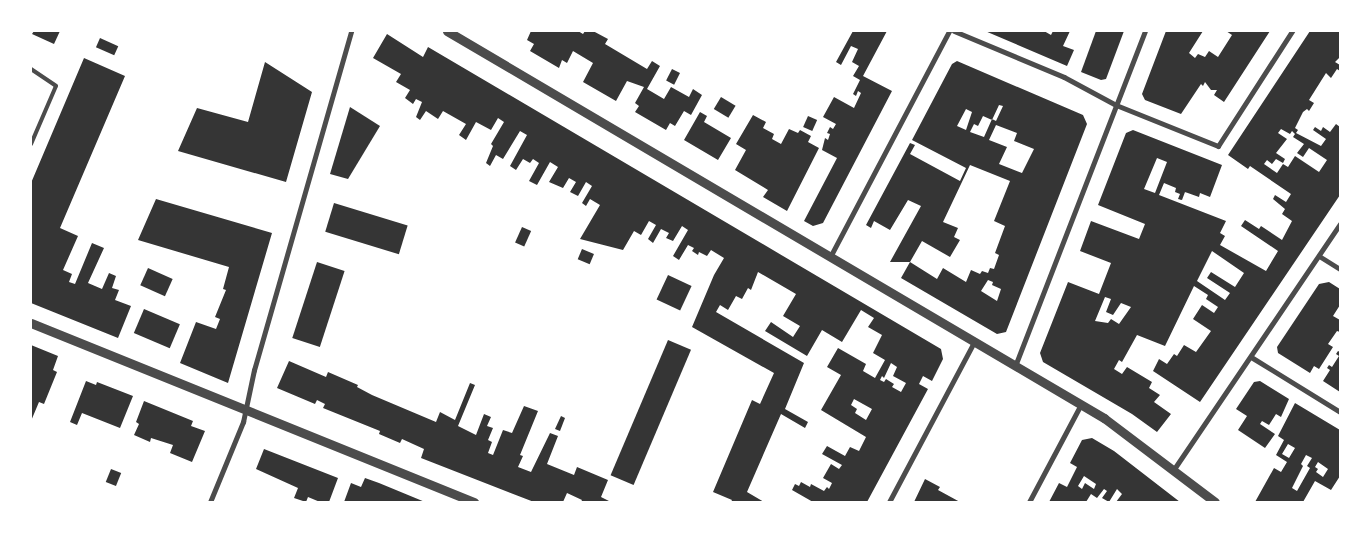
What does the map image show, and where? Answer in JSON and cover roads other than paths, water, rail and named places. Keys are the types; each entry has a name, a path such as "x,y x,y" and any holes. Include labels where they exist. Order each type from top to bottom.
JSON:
{"street":[{"path":"210,502 240,431 254,370 350,31"},
{"path":"447,31 1117,427 1215,502"},
{"path":"830,258 949,31"},
{"path":"954,31 1064,77 1116,105 1218,146 1292,31"},
{"path":"1015,367 1145,31"},
{"path":"1174,470 1340,224"},
{"path":"1318,256 1340,269"},
{"path":"31,323 474,502"},
{"path":"889,502 974,342"},
{"path":"1251,357 1340,412"},
{"path":"1030,502 1080,406"}],"lane":[{"path":"31,69 56,86 31,144"}]}
